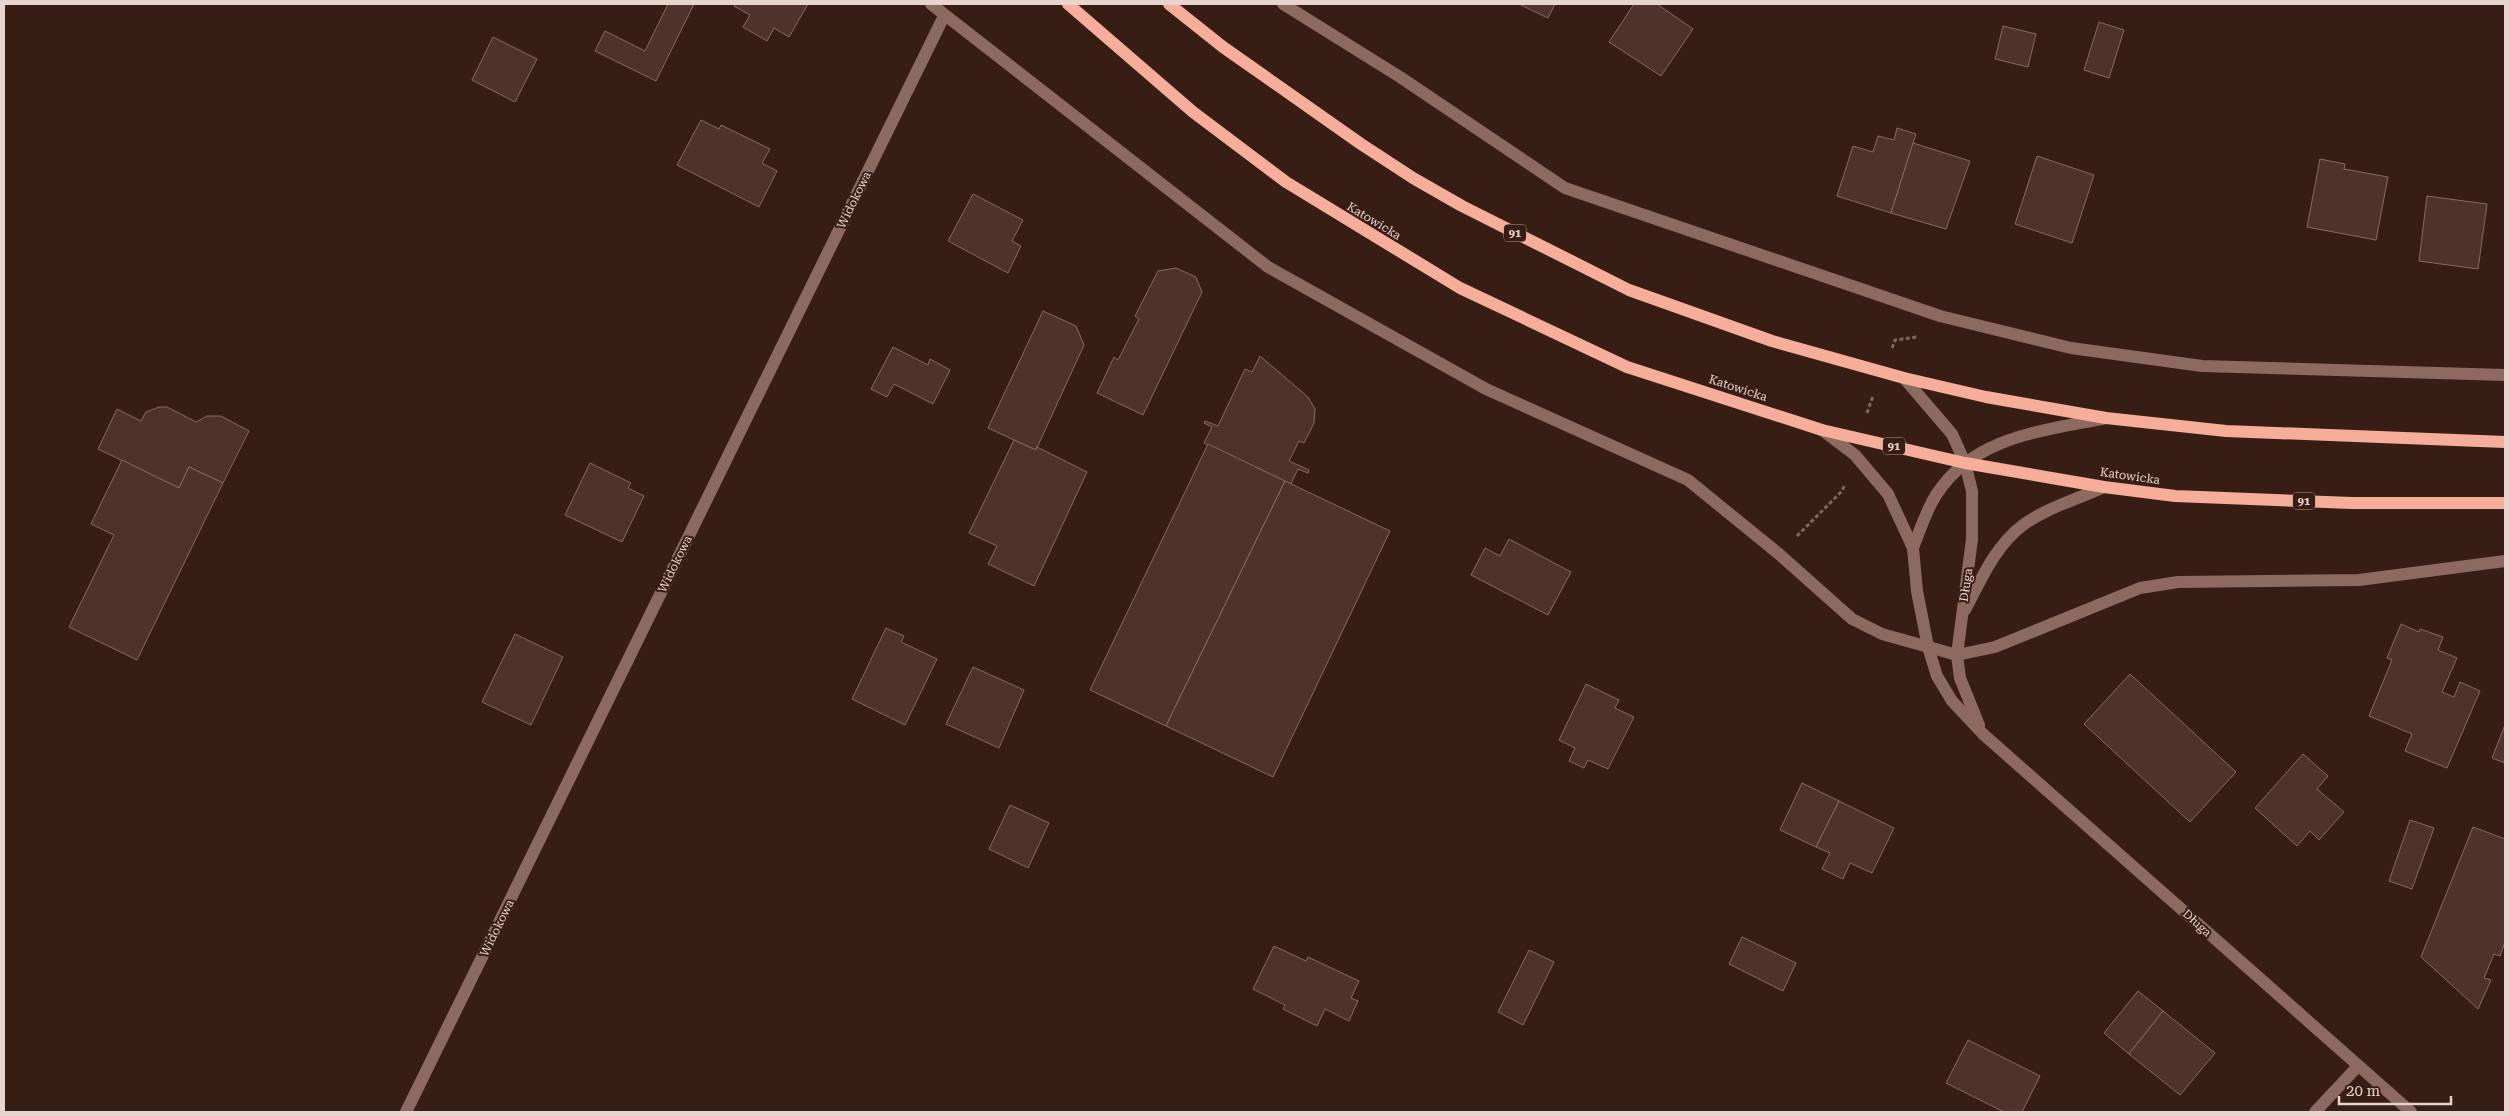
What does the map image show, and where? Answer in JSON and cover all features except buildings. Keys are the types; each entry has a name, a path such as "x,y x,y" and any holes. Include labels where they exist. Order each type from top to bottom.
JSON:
{"main road":[{"name":"Katowicka","path":"1068,4 1193,112 1286,182 1460,288 1627,367 1822,430 1965,463 2104,487 2175,496 2352,503 2505,503"},
{"name":"91","path":"1169,4 1223,47 1353,139 1413,178 1462,206 1629,290 1772,340 1904,378 1986,397 2106,418 2226,431 2505,442"}],"street":[{"path":"932,4 944,16 1268,267 1486,389 1688,480 1779,554 1852,619 1882,634 1957,655 1994,646 2140,588 2178,582 2359,580 2505,562"},
{"path":"1283,4 1400,77 1565,188 1940,316 2071,348 2202,366 2505,376"},
{"name":"Widokowa","path":"406,1112 944,16"},
{"name":"Długa","path":"1904,378 1952,434 1965,463 1972,491 1973,513 1957,655 1960,678 1983,734"},
{"name":"Długa","path":"1913,548 1935,496 1946,480 1965,463 2002,441 2106,418"},
{"name":"Długa","path":"1822,430 1855,455 1888,494 1913,548 1917,591 1928,647 1937,676 1952,701 1983,734 2410,1112"},
{"path":"1961,617 1991,562 2012,535 2024,524 2104,487"},
{"path":"2315,1112 2358,1066"}]}
